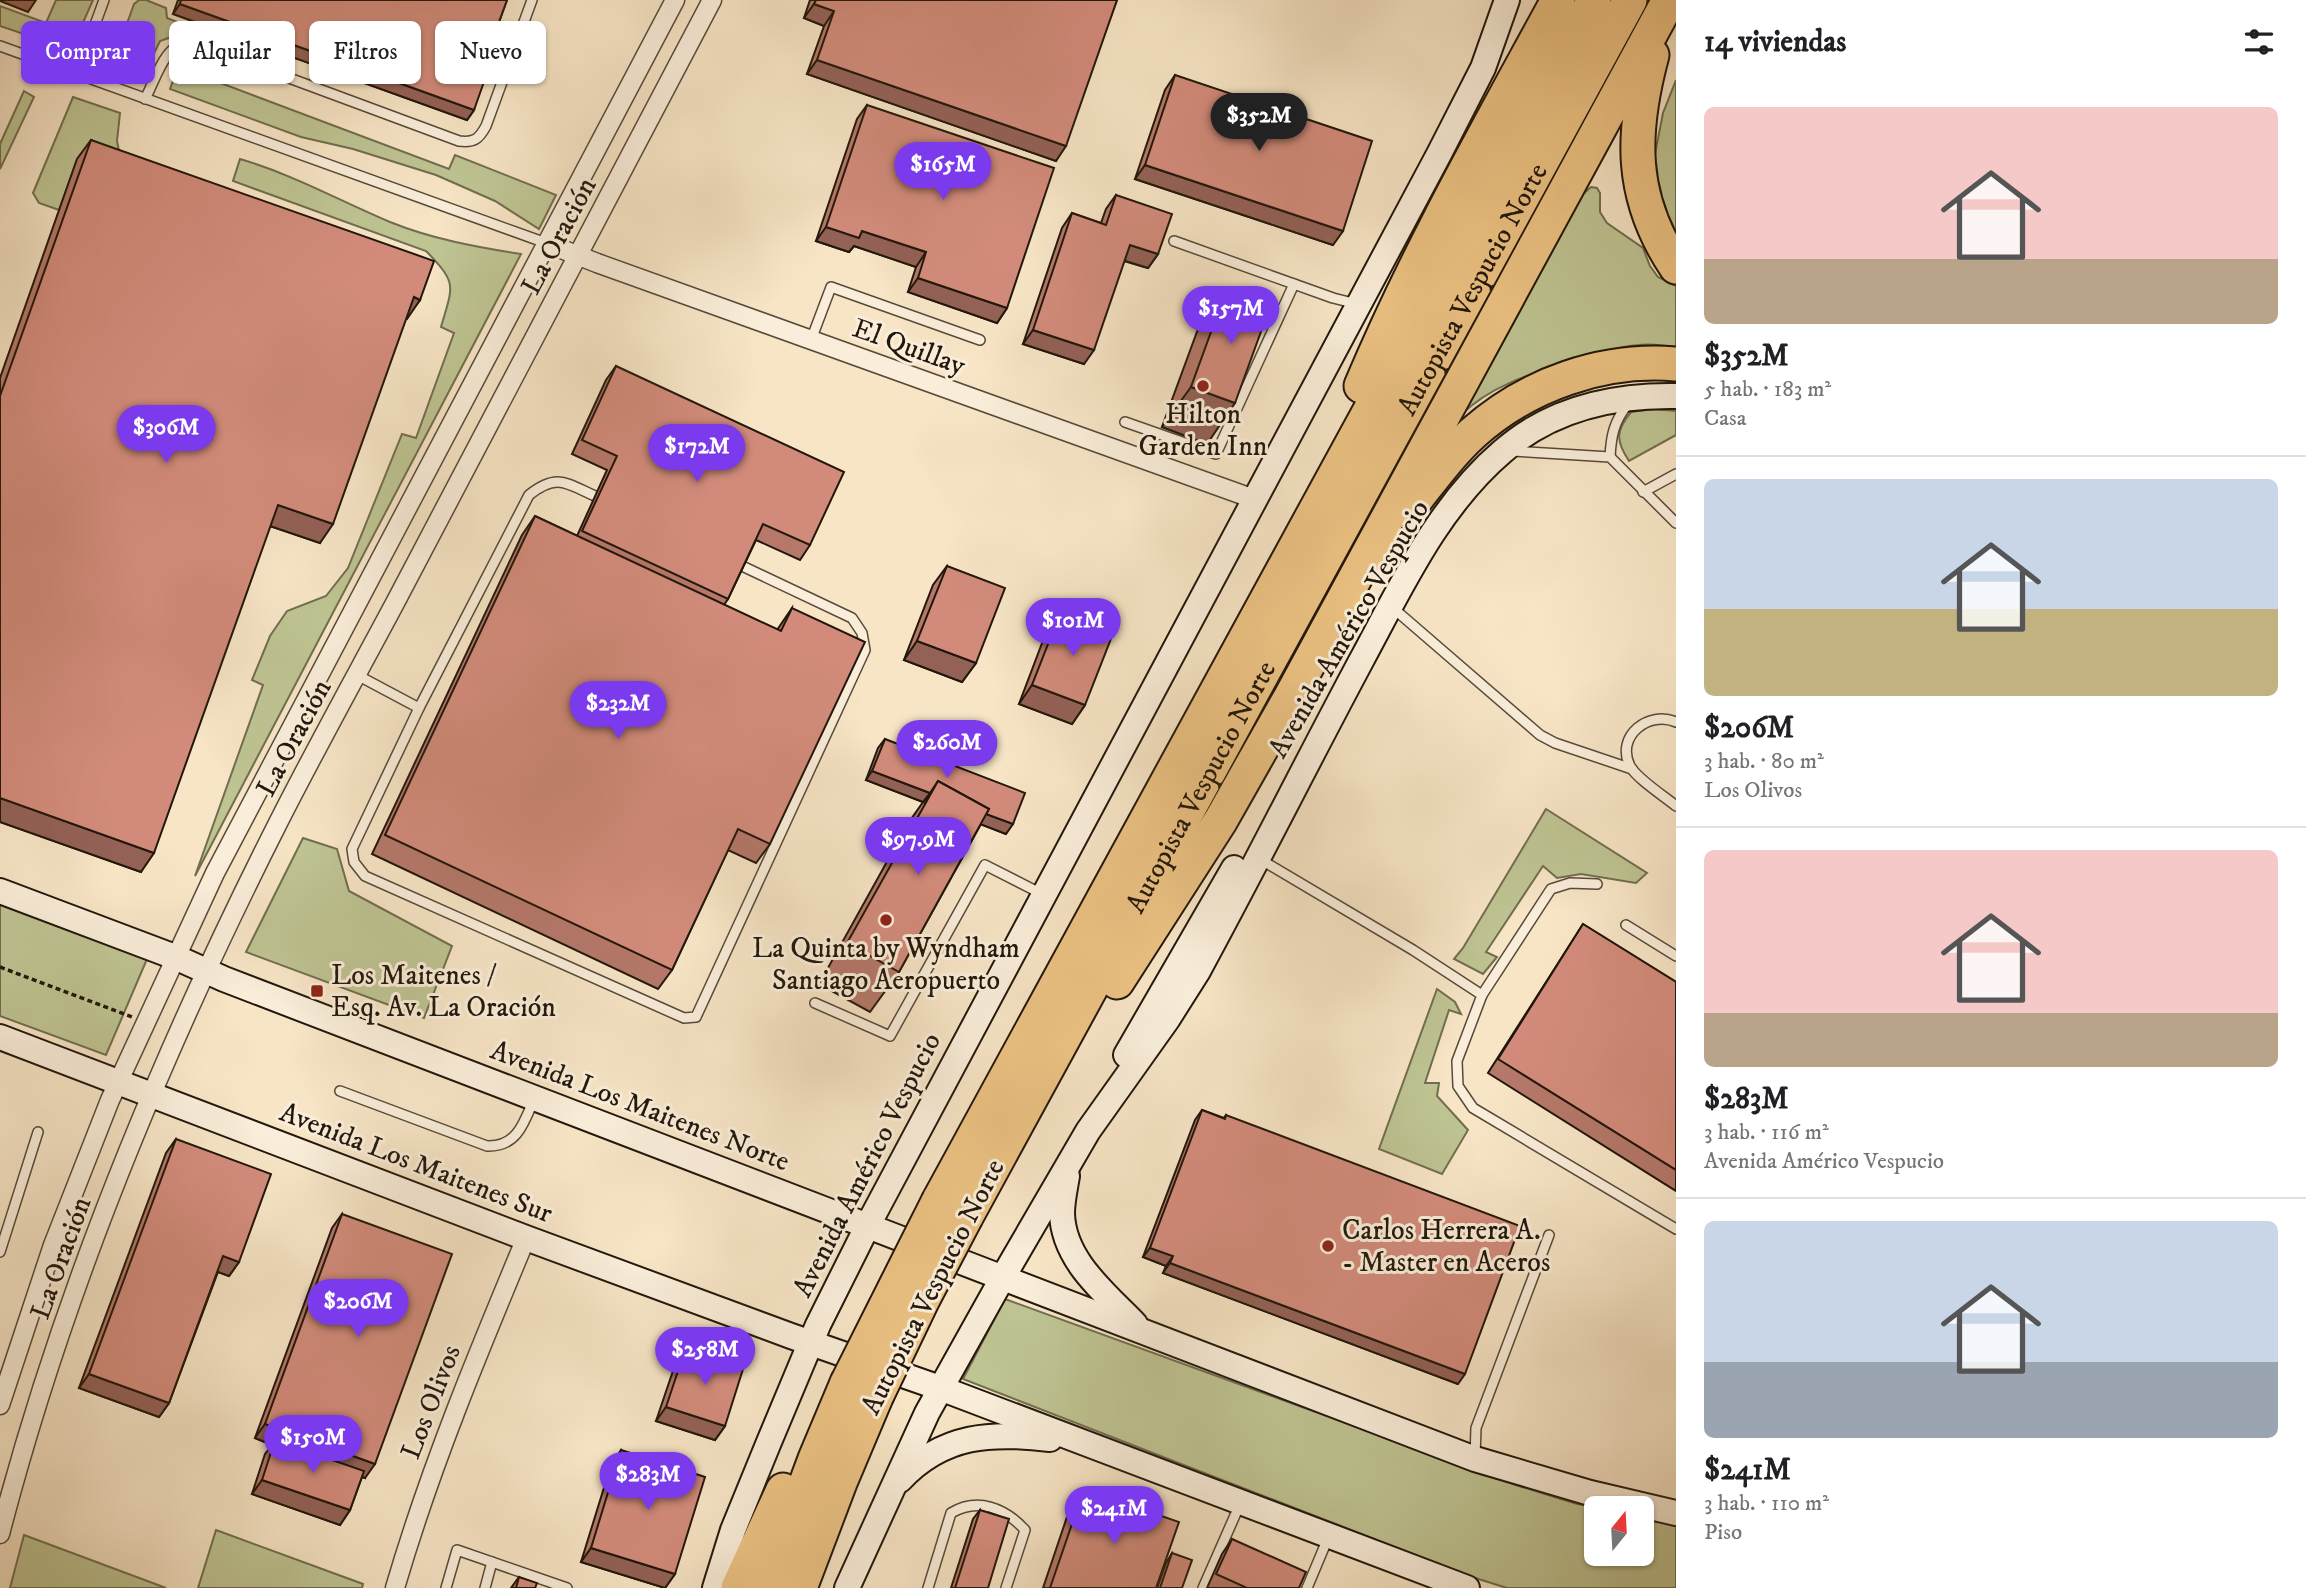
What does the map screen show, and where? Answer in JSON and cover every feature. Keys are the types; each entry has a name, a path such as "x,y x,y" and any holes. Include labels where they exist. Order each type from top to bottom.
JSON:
{"highway":[{"path":"1481,141 1542,0"},
{"path":"1293,550 1389,322 1481,141 1558,0"},
{"name":"Autopista Vespucio Norte","path":"767,1588 854,1394 922,1301 953,1208 1293,550 1594,0"},
{"name":"Autopista Vespucio Norte","path":"953,1208 1018,1121 1630,0"},
{"path":"1018,1121 1079,1041 1206,845 1361,568 1669,0"},
{"path":"1669,0 1658,33 1642,101 1637,152 1646,209 1676,267"},
{"path":"1361,568 1454,451 1474,432 1517,401 1563,379 1608,367 1654,362 1676,364"},
{"path":"738,1588 787,1482 817,1433 854,1394"},
{"name":"Autopista Vespucio Norte","path":"800,1588 827,1516 854,1394"}],"street":[{"name":"La Oración","path":"0,1405 54,1245 118,1082 215,873 675,0"},
{"name":"La Oración","path":"0,1534 31,1426 68,1314 151,1094 206,972 279,822 712,0"},
{"name":"Avenida Américo Vespucio","path":"715,1588 746,1497 810,1343 868,1225 1483,68 1507,0"},
{"name":"El Quillay","path":"546,243 1254,499"},
{"name":"Avenida Américo Vespucio","path":"1088,1130 1183,995 1391,606 1454,503 1481,471 1503,451 1527,433 1567,413 1612,400 1676,396"},
{"name":"Avenida Américo Vespucio","path":"846,1588 940,1388 1088,1130 1143,1022 1245,850 1292,789"},
{"name":"Avenida Los Maitenes Norte","path":"0,891 1475,1459 1590,1493 1676,1513"},
{"name":"Avenida Los Maitenes Sur","path":"0,1037 526,1238 1090,1445"},
{"path":"1070,1162 1062,1215 1068,1242 1092,1280 1140,1329"},
{"name":"Los Olivos","path":"395,1588 451,1419 526,1238"},
{"path":"890,1490 917,1463 958,1441 1016,1436 1090,1445 1467,1588"}],"lane":[{"path":"96,21 104,0"},
{"path":"145,99 173,47 192,42 459,141 471,142 480,136 486,126 532,0"},
{"path":"0,46 21,54"},
{"path":"104,84 546,243"},
{"path":"1174,241 1359,304"},
{"path":"1125,422 1216,454 1294,284"},
{"path":"811,340 831,287 980,340"},
{"path":"1610,457 1614,425 1626,405 1636,397"},
{"path":"1503,451 1610,457 1676,523"},
{"path":"1643,492 1676,474"},
{"path":"595,496 555,481 544,483 529,495 419,709 352,849 354,862 365,876 684,1018 696,1017 864,650 862,633 852,618 740,565"},
{"path":"1391,606 1540,735 1555,743 1632,769 1676,806"},
{"path":"357,675 419,709"},
{"path":"1632,769 1627,753 1630,736 1635,729 1651,719 1676,722"},
{"path":"1257,858 1413,950 1482,995"},
{"path":"815,1003 890,1036 985,865 1043,895"},
{"path":"1597,884 1570,883 1551,889 1482,995 1457,1061 1458,1086 1473,1108 1676,1229"},
{"path":"1626,925 1676,956"},
{"path":"340,1091 479,1144 494,1146 516,1136 535,1098"},
{"path":"0,1252 38,1132"},
{"path":"1475,1459 1476,1428 1549,1235"},
{"path":"1203,1588 1241,1502"},
{"path":"928,1588 951,1513 963,1506 990,1507 1013,1516 1024,1530 1006,1588"},
{"path":"1307,1588 1328,1536"},
{"path":"446,1588 457,1550 567,1588"},
{"path":"485,1588 492,1562"}],"path":[{"path":"0,967 145,1022"}],"green space":[{"path":"56,0 93,0 84,21 47,21"},
{"path":"139,0 146,0 166,8 167,18 175,21 169,21 169,38 160,41 155,51 155,21 128,21 134,4"},
{"path":"0,6 41,21 21,21 21,33 0,26"},
{"path":"1676,80 1676,240 1659,197 1653,164 1663,113"},
{"path":"172,84 223,84 449,169 455,155 556,195 539,229 495,201 436,175 353,149 301,137 170,89"},
{"path":"24,91 34,97 0,169 0,144"},
{"path":"73,97 120,113 117,141 120,156 78,159 59,210 39,203 33,193"},
{"path":"240,159 297,180 406,228 454,242 521,254 195,876 263,685 252,680 270,636 287,611 326,596 348,568 402,434 416,438 454,333 441,327 450,293 448,278 426,251 233,181"},
{"path":"1591,187 1597,188 1600,193 1600,212 1607,223 1643,248 1658,277 1676,286 1676,347 1648,344 1621,348 1541,371 1498,388 1461,415 1582,195"},
{"path":"1653,409 1676,411 1676,435 1629,461 1620,442 1622,425 1631,412"},
{"path":"1546,809 1647,873 1636,883 1581,874 1557,878 1543,866 1486,952 1497,957 1483,974 1454,959"},
{"path":"303,838 337,849 349,891 452,946 424,1018 246,952"},
{"path":"0,904 147,959 106,1055 0,1016"},
{"path":"1437,989 1455,1002 1461,1014 1449,1010 1425,1083 1439,1083 1437,1096 1468,1130 1442,1174 1379,1149"},
{"path":"1005,1299 1516,1485 1584,1505 1584,1566 1654,1566 1654,1517 1676,1522 1676,1588 1507,1588 1472,1577 963,1379"},
{"path":"216,1530 363,1584 362,1588 198,1588"},
{"path":"24,1535 166,1588 10,1588"}],"building":[{"path":"181,0 507,0 499,21 435,21 435,84 483,84 474,110 402,84 421,84 421,21 309,21 309,51 295,45 295,21 227,21 180,4"},
{"path":"816,0 1117,0 1066,146 817,60 834,11 814,4"},
{"path":"1175,75 1372,141 1343,231 1145,165"},
{"path":"867,105 1054,168 1007,308 918,278 926,252 862,231 859,238 826,227"},
{"path":"91,140 434,261 420,300 414,297 333,524 278,505 154,853 0,798 0,396"},
{"path":"1116,195 1172,214 1158,254 1130,245 1094,350 1033,330 1072,213 1106,225"},
{"path":"1227,288 1271,304 1235,403 1191,387"},
{"path":"616,366 844,472 810,545 763,524 728,599 582,531 617,456 582,440"},
{"path":"535,516 781,631 792,608 865,642 770,844 738,829 672,970 385,835"},
{"path":"947,566 1005,588 976,663 917,641"},
{"path":"1061,611 1114,631 1085,705 1032,685"},
{"path":"885,739 1025,793 1013,824 986,814 989,809 938,781 930,793 872,771"},
{"path":"938,781 989,809 899,972 847,943"},
{"path":"1583,924 1676,982 1676,1170 1498,1059"},
{"name":"Carlos Herrera A. - Master en Aceros","path":"1202,1110 1225,1119 1226,1115 1520,1226 1465,1374 1170,1263 1173,1256 1150,1248"},
{"path":"176,1139 271,1174 239,1262 223,1256 169,1403 89,1374"},
{"path":"342,1214 452,1254 375,1464 265,1424"},
{"path":"686,1347 744,1366 725,1426 666,1407"},
{"path":"275,1440 364,1471 350,1510 262,1480"},
{"path":"621,1450 705,1477 675,1574 591,1548"},
{"path":"1084,1489 1179,1522 1156,1588 1050,1588"},
{"path":"980,1510 1009,1519 988,1588 955,1588"},
{"path":"1232,1539 1306,1572 1299,1588 1247,1588 1216,1574"},
{"path":"1172,1553 1192,1560 1182,1588 1160,1588"},
{"path":"519,1577 537,1583 535,1588 516,1588"}],"place":[{"name":"Hilton Garden Inn","path":"1203,386"},
{"name":"La Quinta by Wyndham Santiago Aeropuerto","path":"886,920"},
{"name":"Los Maitenes / Esq. Av. La Oración","path":"317,991"},
{"name":"Carlos Herrera A. - Master en Aceros","path":"1328,1246"}]}
